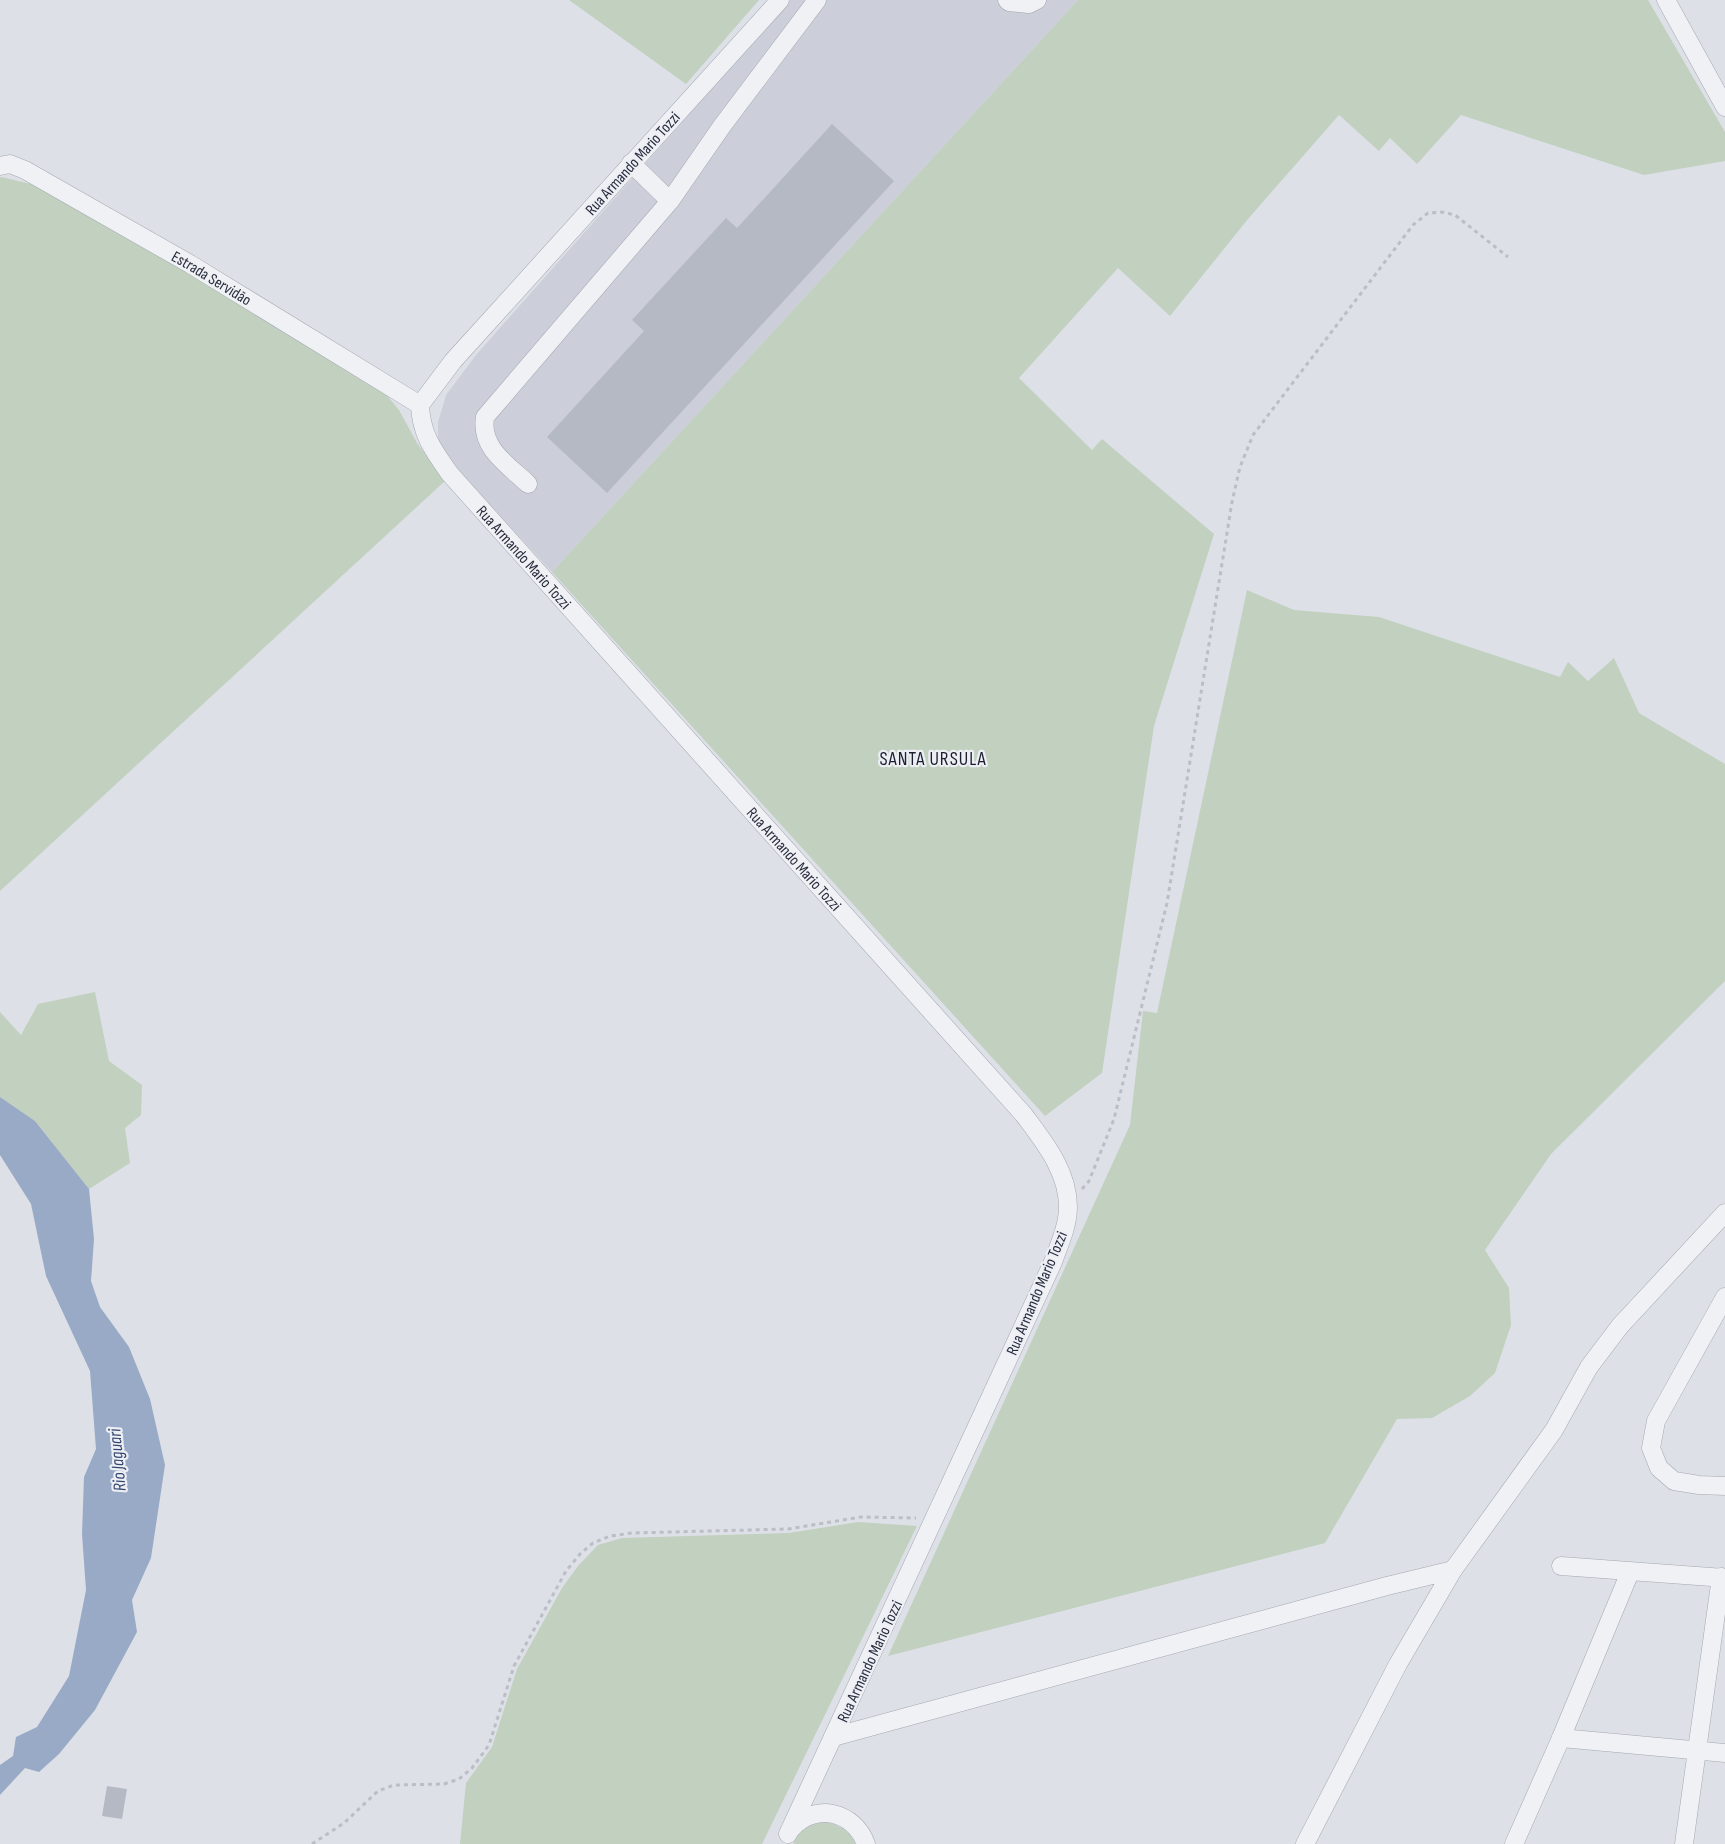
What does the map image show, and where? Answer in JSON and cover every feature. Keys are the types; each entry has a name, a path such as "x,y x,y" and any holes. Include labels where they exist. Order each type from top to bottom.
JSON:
{"street":[{"name":"Rua Armando Mario Tozzi","path":"780,0 453,361 420,404 423,430 430,446 450,474 1024,1115 1055,1160 1066,1184 1068,1208 1064,1234 1053,1262 834,1737 784,1841"},
{"path":"528,484 492,448 486,438 485,417 670,201 722,126 817,0"},
{"path":"1007,0 1009,2 1030,4 1037,0"},
{"path":"1666,0 1725,107"},
{"path":"631,163 670,201"},
{"name":"Estrada Servidão","path":"0,166 10,164 33,175 190,264 420,404"},
{"path":"1304,1844 1398,1664 1453,1570 1554,1430 1589,1367 1620,1326 1725,1213"},
{"path":"1725,1297 1656,1421 1651,1448 1659,1468 1674,1481 1698,1485 1725,1486"},
{"path":"1561,1566 1723,1577 1696,1750 1684,1844"},
{"path":"834,1737 1386,1586 1453,1570"},
{"path":"1514,1844 1561,1738 1630,1572"},
{"path":"1561,1738 1725,1753"},
{"path":"784,1841 793,1827 806,1817 823,1813 833,1814 851,1822 858,1828 866,1844"}],"path":[{"path":"1068,1208 1089,1181 1114,1119 1167,903 1232,502 1240,467 1253,434 1413,225 1428,213 1442,212 1455,215 1508,257"},
{"path":"312,1844 344,1823 378,1792 394,1785 444,1784 460,1779 472,1768 489,1745 514,1666 566,1571 580,1554 593,1543 610,1536 632,1533 788,1529 861,1517 934,1518"}],"shaded area":[{"path":"790,0 1078,0 552,572 444,455 438,439 438,422 446,395 476,355"}],"green space":[{"path":"569,0 759,0 686,84"},
{"path":"1078,0 1648,0 1725,132 1725,161 1644,175 1461,115 1417,164 1390,138 1379,151 1339,115 1248,219 1170,316 1118,268 1019,378 1092,450 1102,439 1214,534 1154,726 1102,1073 1045,1116 552,572"},
{"path":"0,178 31,184 190,271 380,387 399,410 417,443 445,481 0,891"},
{"path":"1247,590 1294,610 1379,617 1560,677 1568,662 1588,681 1614,658 1639,713 1725,764 1725,981 1551,1154 1485,1250 1509,1288 1511,1325 1495,1373 1470,1396 1432,1418 1397,1419 1325,1543 888,1656 1130,1125 1143,1011 1157,1013"},
{"path":"95,992 109,1061 142,1085 141,1115 125,1128 130,1163 89,1189 35,1121 0,1097 0,1012 21,1035 38,1004"},
{"path":"858,1522 917,1526 762,1844 460,1844 466,1783 492,1747 517,1669 562,1588 578,1566 598,1545 622,1538 789,1533"},
{"path":"824,1822 834,1824 847,1831 855,1844 793,1844 798,1835 806,1828"}],"water":[{"name":"Rio Jaguari","path":"0,1097 35,1121 89,1189 94,1239 91,1281 100,1307 129,1347 150,1399 165,1465 151,1558 132,1600 137,1632 95,1710 59,1754 39,1772 25,1768 0,1795 0,1765 13,1756 16,1737 37,1727 69,1676 86,1590 82,1534 84,1477 96,1449 90,1371 46,1276 31,1204 0,1155"}],"building":[{"path":"832,124 894,181 607,493 547,437 644,331 632,320 726,218 737,228"},
{"path":"107,1786 127,1789 122,1819 102,1816"}],"district":[{"name":"SANTA URSULA","path":"933,758"}]}
